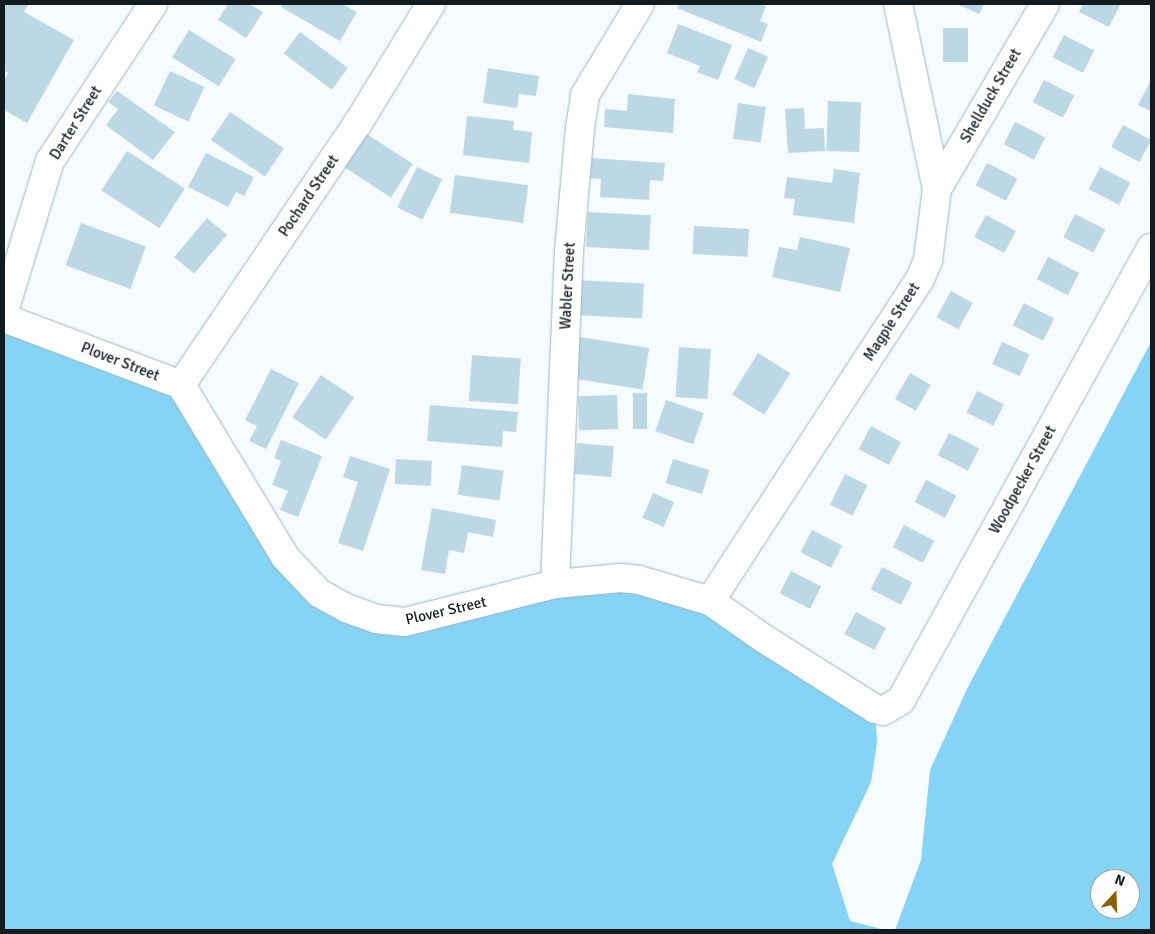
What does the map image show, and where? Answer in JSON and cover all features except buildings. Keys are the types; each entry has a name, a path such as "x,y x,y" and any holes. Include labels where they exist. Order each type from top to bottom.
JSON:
{"street":[{"name":"Darter Street","path":"4,311 50,161 152,4"},
{"name":"Pochard Street","path":"181,385 358,124 431,4"},
{"name":"Wabler Street","path":"555,584 569,252 580,128 586,95 640,4"},
{"name":"Magpie Street","path":"710,601 920,279 932,242 937,189 898,4"},
{"name":"Shellduck Street","path":"937,189 1045,4"},
{"name":"Woodpecker Street","path":"890,709 901,700 1151,248"},
{"name":"Plover Street","path":"4,318 181,385 285,557 319,593 346,608 376,619 405,622 555,584 621,578 639,580 710,601 876,709 890,709"}],"shaded area":[{"path":"4,318 181,385 285,557 376,619 661,584 875,709 877,743 871,782 832,864 850,921 885,930 4,930"},
{"path":"1151,342 1151,930 895,930 921,860 930,770 967,689"}]}
